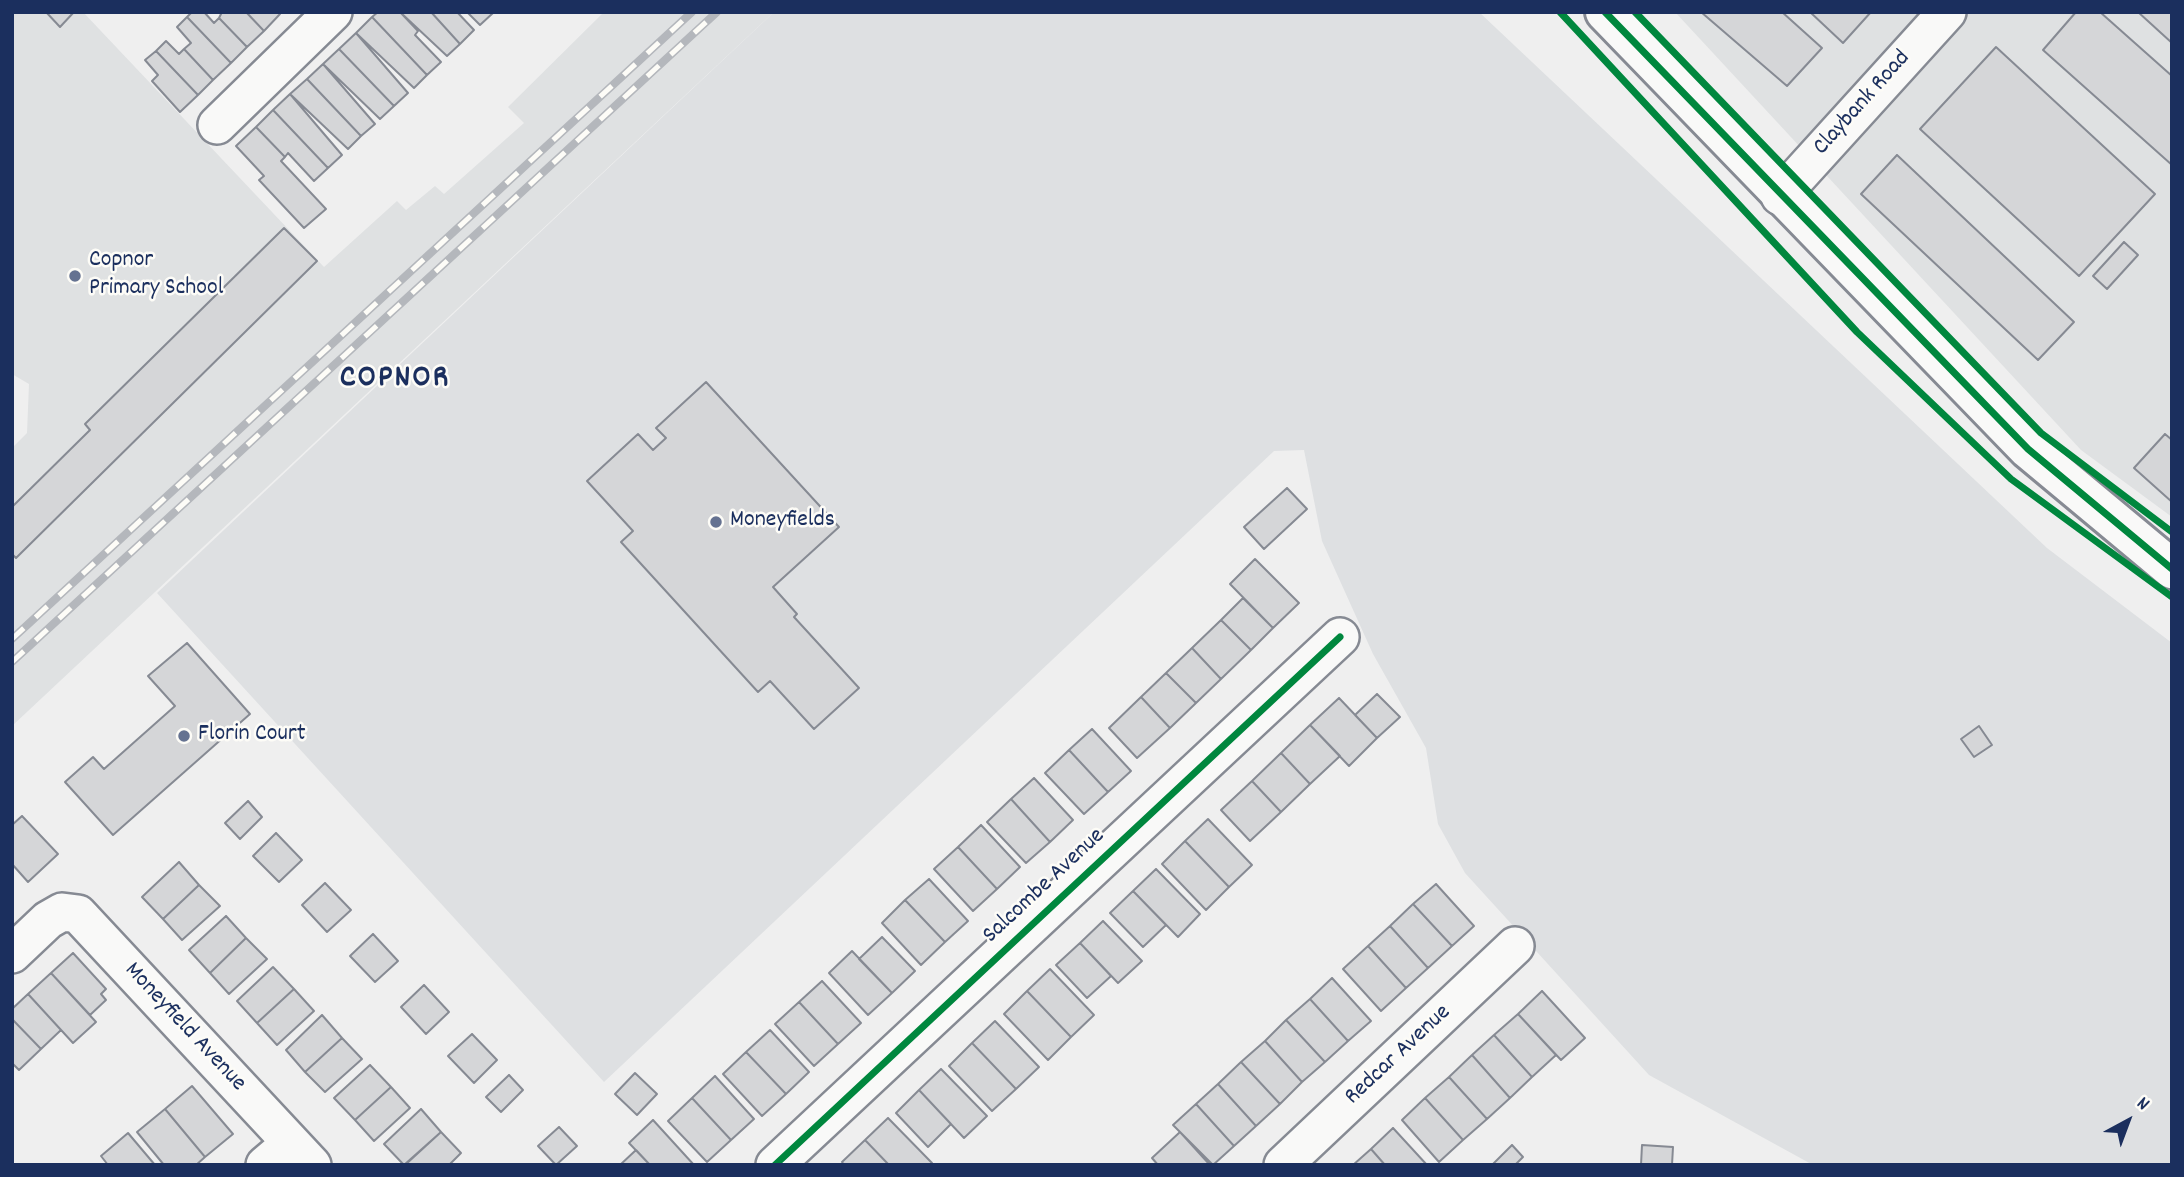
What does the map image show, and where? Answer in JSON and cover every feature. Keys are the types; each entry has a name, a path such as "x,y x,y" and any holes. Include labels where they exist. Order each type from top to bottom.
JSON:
{"street":[{"path":"1605,12 1780,196 2028,449 2172,569"},
{"name":"Claybank Road","path":"1780,196 1947,12"},
{"path":"217,125 327,14"},
{"name":"Salcombe Avenue","path":"775,1165 1340,637"},
{"name":"Moneyfield Avenue","path":"12,954 48,920 62,912 78,914 290,1158"},
{"name":"Redcar Avenue","path":"1283,1165 1515,946"}],"shaded area":[{"path":"12,12 83,12 324,267 397,201 406,210 435,186 444,194 524,123 508,107 604,12 774,12 12,726 12,448 27,433 29,384 12,374"},
{"path":"774,12 1479,12 2047,548 2172,643 2172,1165 1813,1165 1649,1075 1465,873 1438,824 1426,748 1373,654 1322,541 1304,450 1274,451 604,1082 157,593"},
{"path":"1675,12 2172,12 2172,517 2081,450"}],"building":[{"path":"46,12 74,12 60,27"},
{"path":"192,12 204,12 214,23 219,18 247,47 231,63 187,17"},
{"path":"222,12 246,12 264,31 247,47 219,18"},
{"path":"246,12 279,12 280,14 264,31"},
{"path":"378,12 400,12 418,31 415,35 441,62 427,75 372,17"},
{"path":"400,12 431,12 460,44 447,56"},
{"path":"431,12 457,12 474,30 460,44"},
{"path":"467,12 493,12 493,13 480,25"},
{"path":"1701,12 1782,12 1822,48 1787,86"},
{"path":"1810,12 1871,12 1843,43"},
{"path":"2076,12 2100,12 2172,76 2172,165 2043,50"},
{"path":"2138,12 2172,12 2172,43"},
{"path":"187,17 231,63 213,80 184,49 191,43 177,27"},
{"path":"372,17 427,75 414,88 356,33"},
{"path":"356,33 408,93 394,106 339,49"},
{"path":"166,41 179,54 184,49 213,80 198,95 156,51"},
{"path":"1996,47 2155,194 2079,276 1920,129"},
{"path":"339,49 394,106 380,119 323,64"},
{"path":"156,51 198,95 180,112 152,81 158,75 145,60"},
{"path":"323,64 375,124 361,136 307,79"},
{"path":"307,79 361,136 348,149 290,94"},
{"path":"290,94 342,155 328,168 273,110"},
{"path":"273,110 328,168 314,181 288,153 285,157 256,127"},
{"path":"256,127 285,157 281,161 326,209 304,228 259,180 264,176 236,146"},
{"path":"1897,155 2074,322 2038,360 1861,194"},
{"path":"284,228 317,261 16,558 12,554 12,507 90,430 85,424"},
{"path":"2124,242 2138,255 2107,289 2093,276"},
{"path":"706,382 839,527 773,587 797,614 794,617 859,688 814,729 770,681 758,692 621,542 633,531 587,481 638,434 653,450 666,438 656,428"},
{"path":"2165,434 2172,440 2172,502 2134,468"},
{"path":"1287,488 1307,509 1264,549 1244,527"},
{"path":"1255,559 1299,603 1273,628 1230,584"},
{"path":"1243,598 1273,628 1251,650 1221,620"},
{"path":"1221,620 1251,650 1221,679 1192,648"},
{"name":"Florin Court","path":"187,643 250,714 113,835 65,782 93,757 104,769 175,706 148,676"},
{"path":"1192,648 1221,679 1196,703 1166,673"},
{"path":"1166,673 1196,703 1170,728 1141,697"},
{"path":"1377,694 1400,717 1377,738 1355,715"},
{"path":"1141,697 1170,728 1137,758 1109,728"},
{"path":"1339,698 1377,738 1349,766 1310,725"},
{"path":"1310,725 1340,756 1310,784 1281,753"},
{"path":"1979,726 1992,745 1974,757 1961,739"},
{"path":"1092,729 1131,771 1108,792 1069,750"},
{"path":"1069,750 1108,792 1084,814 1045,773"},
{"path":"1281,753 1310,784 1281,812 1252,781"},
{"path":"1034,778 1073,820 1050,842 1011,799"},
{"path":"1252,781 1281,812 1250,841 1221,810"},
{"path":"1011,799 1050,842 1026,863 987,822"},
{"path":"248,801 262,817 240,839 225,823"},
{"path":"22,816 58,854 28,882 12,864 12,825"},
{"path":"1208,819 1252,865 1229,887 1185,841"},
{"path":"981,825 1020,867 997,889 958,847"},
{"path":"276,833 302,860 279,882 253,856"},
{"path":"1185,841 1229,887 1206,910 1162,864"},
{"path":"958,847 997,889 973,911 934,869"},
{"path":"179,862 199,885 163,919 142,897"},
{"path":"1156,869 1200,914 1178,937 1133,891"},
{"path":"929,879 968,921 945,942 905,900"},
{"path":"325,883 351,910 327,932 302,905"},
{"path":"1436,884 1474,926 1452,946 1413,904"},
{"path":"199,885 220,906 182,940 163,919"},
{"path":"1133,891 1166,925 1143,947 1110,913"},
{"path":"905,900 945,942 921,965 882,923"},
{"path":"1413,904 1452,946 1428,968 1390,926"},
{"path":"226,916 246,938 210,973 189,950"},
{"path":"1103,921 1142,961 1118,983 1080,943"},
{"path":"1390,926 1428,968 1406,988 1368,946"},
{"path":"373,934 398,961 375,982 350,956"},
{"path":"882,937 915,971 892,993 859,959"},
{"path":"246,938 267,959 229,994 210,973"},
{"path":"1080,943 1111,976 1087,998 1056,965"},
{"path":"1368,946 1406,988 1381,1011 1343,969"},
{"path":"852,951 892,993 868,1015 829,973"},
{"path":"73,953 106,989 101,994 106,1000 90,1015 51,973"},
{"path":"273,967 294,989 257,1023 237,1001"},
{"path":"1050,969 1094,1015 1071,1037 1027,991"},
{"path":"51,973 96,1022 73,1043 28,994"},
{"path":"1332,978 1371,1021 1348,1041 1310,999"},
{"path":"822,981 861,1023 838,1044 799,1002"},
{"path":"424,985 449,1012 426,1034 401,1007"},
{"path":"294,989 314,1011 277,1045 257,1023"},
{"path":"1027,991 1071,1037 1048,1060 1004,1014"},
{"path":"1542,991 1585,1038 1561,1060 1518,1014"},
{"path":"28,994 61,1030 41,1049 12,1019 12,1009"},
{"path":"1310,999 1348,1041 1325,1062 1286,1020"},
{"path":"799,1002 838,1044 814,1066 775,1024"},
{"path":"1518,1014 1556,1055 1532,1077 1494,1035"},
{"path":"322,1015 342,1038 305,1072 286,1050"},
{"path":"12,1019 41,1049 19,1070 12,1063"},
{"path":"1286,1020 1325,1062 1302,1082 1265,1041"},
{"path":"995,1021 1039,1067 1016,1089 972,1043"},
{"path":"770,1030 809,1072 786,1094 746,1052"},
{"path":"472,1034 497,1060 474,1083 448,1056"},
{"path":"1494,1035 1532,1077 1510,1098 1472,1055"},
{"path":"342,1038 362,1059 325,1092 305,1072"},
{"path":"1265,1041 1302,1082 1280,1104 1241,1062"},
{"path":"972,1043 1016,1089 992,1111 949,1066"},
{"path":"746,1052 786,1094 762,1116 723,1074"},
{"path":"1472,1055 1510,1098 1487,1119 1449,1077"},
{"path":"1241,1062 1280,1104 1256,1126 1218,1084"},
{"path":"370,1065 391,1087 355,1120 334,1098"},
{"path":"941,1069 987,1116 964,1138 919,1090"},
{"path":"635,1073 657,1094 637,1115 615,1094"},
{"path":"509,1075 523,1090 501,1112 486,1097"},
{"path":"715,1076 754,1119 731,1140 692,1098"},
{"path":"1449,1077 1487,1119 1463,1140 1425,1098"},
{"path":"1218,1084 1256,1126 1234,1146 1196,1104"},
{"path":"192,1086 233,1134 205,1157 165,1109"},
{"path":"391,1087 410,1108 374,1141 355,1120"},
{"path":"919,1090 951,1124 928,1147 896,1113"},
{"path":"692,1098 731,1140 707,1162 668,1121"},
{"path":"1425,1098 1463,1140 1439,1162 1402,1120"},
{"path":"1196,1104 1234,1146 1213,1165 1173,1125"},
{"path":"165,1109 205,1157 196,1165 164,1165 137,1132"},
{"path":"421,1109 441,1132 404,1165 384,1144"},
{"path":"888,1118 931,1165 889,1165 865,1140"},
{"path":"653,1120 694,1165 650,1165 629,1143"},
{"path":"559,1127 577,1146 556,1165 538,1146"},
{"path":"1393,1128 1427,1165 1385,1165 1371,1149"},
{"path":"441,1132 461,1153 449,1165 405,1165"},
{"path":"1180,1132 1210,1165 1158,1165 1152,1158"},
{"path":"128,1133 155,1165 108,1165 101,1156"},
{"path":"865,1140 889,1165 844,1165 842,1162"},
{"path":"1512,1145 1523,1157 1515,1165 1492,1165"},
{"path":"1642,1145 1673,1147 1672,1165 1641,1165"},
{"path":"1371,1149 1385,1165 1353,1165"},
{"path":"636,1150 650,1165 620,1165"}],"railway":[{"path":"12,639 692,12"},
{"path":"12,662 717,12"}],"cycle path":[{"path":"1560,12 1857,332 2011,479 2172,597"},
{"path":"1605,12 2028,449 2172,569"},
{"path":"1635,12 2041,433 2172,532"},
{"path":"775,1165 1340,637"}],"place":[{"name":"Copnor Primary School","path":"75,276"},
{"name":"Moneyfields","path":"716,522"},
{"name":"Florin Court","path":"184,736"}],"district":[{"name":"COPNOR","path":"395,381"}]}
